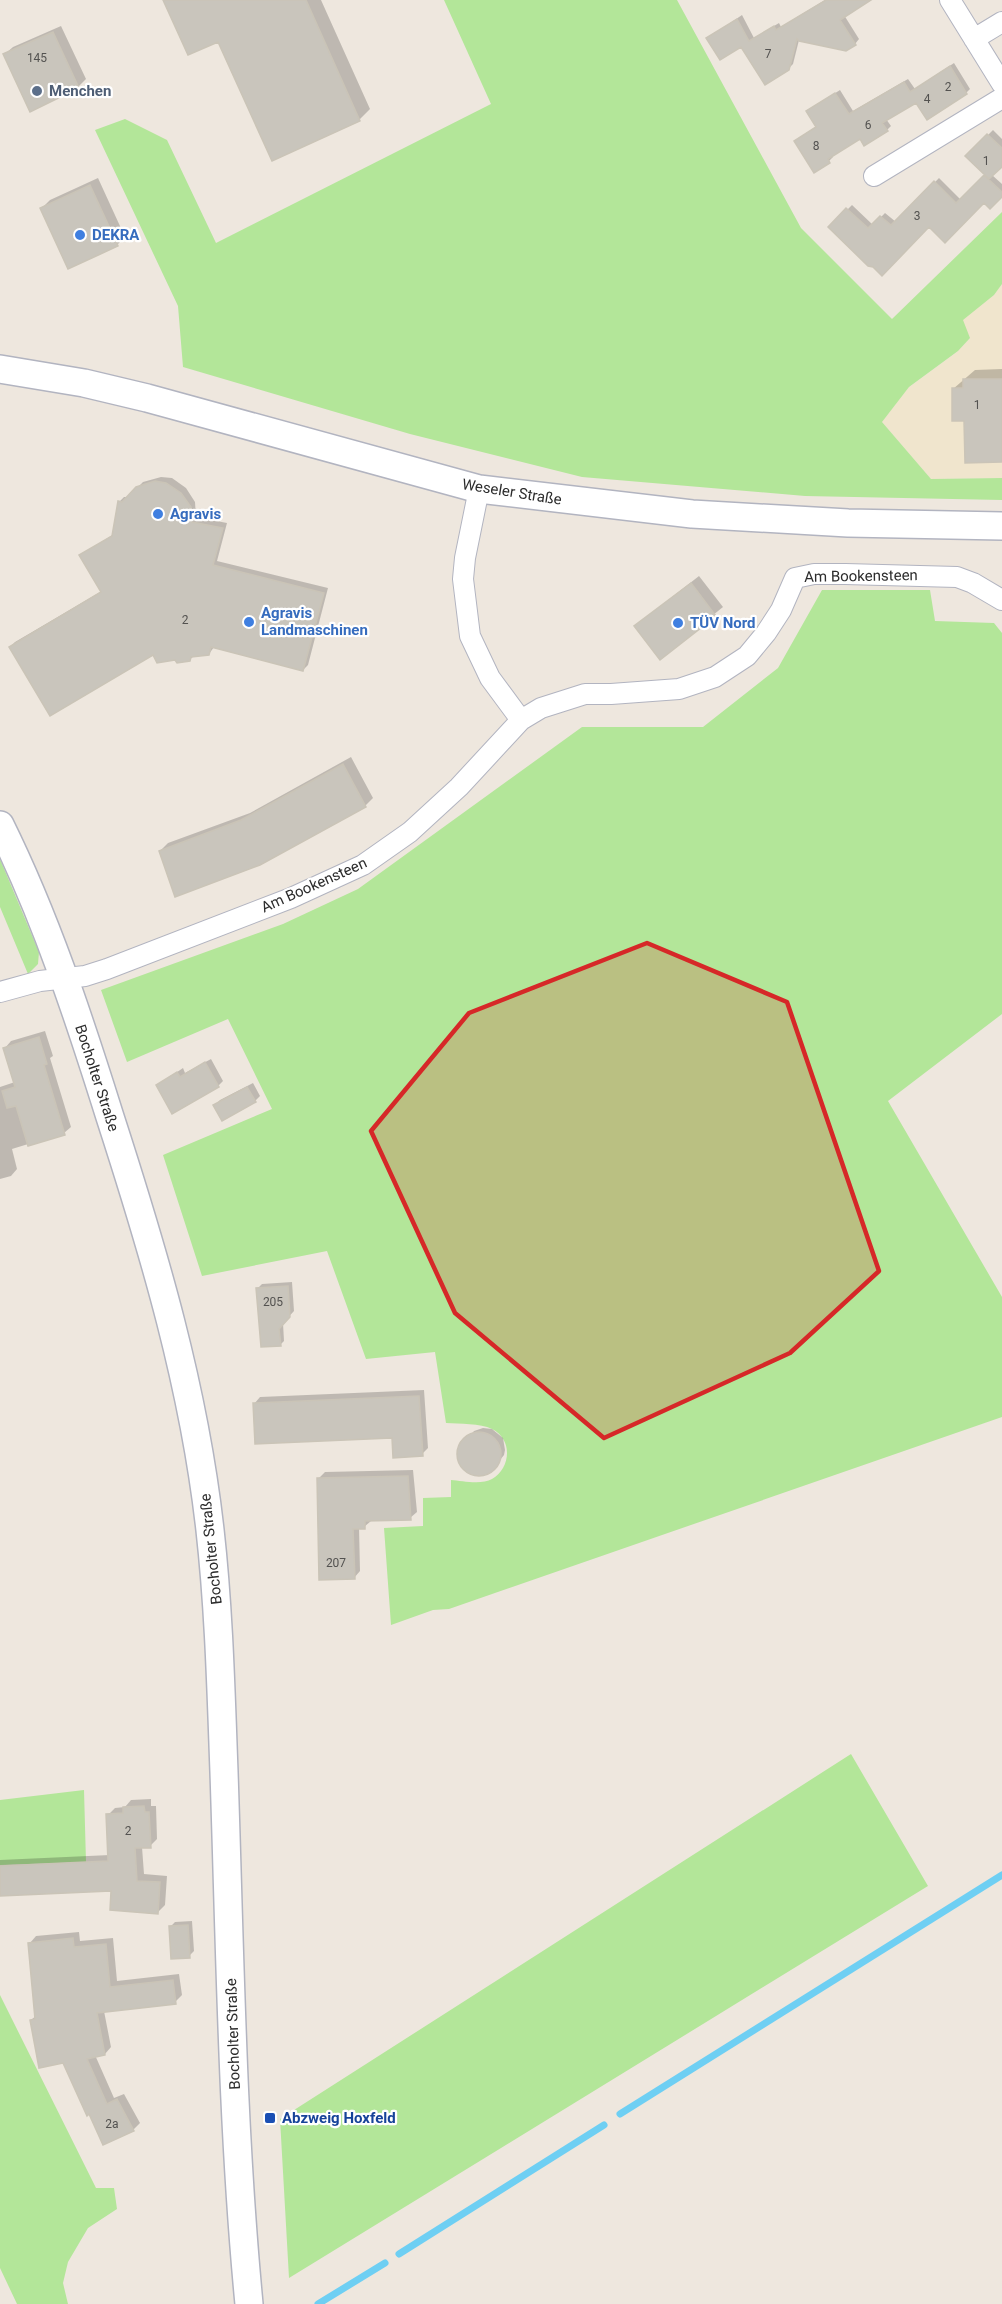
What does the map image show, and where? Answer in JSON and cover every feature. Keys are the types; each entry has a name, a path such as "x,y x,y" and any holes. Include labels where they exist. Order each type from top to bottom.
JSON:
{"main road":[{"name":"Weseler Straße","path":"0,369 84,382 479,489 636,508 769,519 1002,526"},
{"name":"Bocholter Straße","path":"0,825 32,895 92,1060 165,1293 192,1408 210,1530 219,1633 236,2120 249,2304"}],"street":[{"path":"950,0 1002,84"},
{"path":"974,39 1002,22"},
{"path":"874,176 1002,98"},
{"path":"479,489 470,528 463,579 470,636 490,678 521,720"},
{"name":"Am Bookensteen","path":"0,992 40,981 64,979 96,972 291,898 363,865 410,832 459,787 521,720 541,708 585,694 679,689 715,677 747,656 782,610 795,578 845,574 957,577 973,582 1002,600"}],"highlighted area":[{"path":"647,943 787,1002 879,1271 790,1353 604,1438 455,1313 371,1131 469,1013"}],"shaded area":[{"path":"1002,284 1002,478 931,479 882,422 908,388 957,352 970,338 962,320 994,295"}],"green space":[{"path":"444,0 677,0 801,228 892,319 1002,212 1002,284 994,295 963,320 970,338 958,351 909,387 882,422 931,479 1002,478 1002,500 805,496 582,477 410,434 183,367 178,306 95,130 125,119 167,140 216,243 491,104"},
{"path":"822,590 930,590 935,621 994,623 1002,633 1002,1014 888,1101 1002,1297 1002,1417 449,1609 433,1610 391,1625 384,1528 423,1526 423,1498 451,1497 451,1480 478,1482 492,1479 503,1468 506,1461 504,1439 487,1427 446,1423 435,1352 366,1359 327,1251 202,1276 163,1155 272,1109 228,1019 127,1062 101,990 283,924 358,889 582,727 703,727 778,668"},
{"path":"0,859 39,952 38,964 28,974 0,907"},
{"path":"851,1754 928,1886 289,2278 280,2119"},
{"path":"84,1790 86,1862 0,1865 0,1800"},
{"path":"0,1995 96,2188 114,2188 117,2209 88,2228 68,2262 63,2283 68,2304 17,2304 0,2268"}],"building":[{"path":"163,0 306,0 360,121 272,161 218,42 188,55"},
{"path":"826,0 871,0 840,20 856,45 846,51 797,39 789,70 765,85 741,47 720,60 706,38 737,19 749,41 774,26 776,30"},
{"path":"53,32 79,88 30,112 3,54"},
{"path":"950,66 967,94 927,120 916,103 882,123 888,131 864,146 860,139 828,159 830,163 814,173 794,141 816,127 806,111 835,93 849,114 904,82 910,92"},
{"path":"987,134 1002,148 1002,167 989,179 965,156"},
{"path":"984,175 1002,192 1002,197 990,209 984,203 945,243 929,227 882,276 873,267 868,266 828,227 846,208 868,228 880,216 891,225 934,181 956,203"},
{"path":"90,185 118,246 68,269 40,208"},
{"path":"963,379 1002,379 1002,462 965,463 964,421 952,421 952,388 963,388"},
{"path":"155,481 166,483 181,493 191,507 192,522 223,528 213,565 324,593 303,671 211,647 209,655 191,657 190,661 177,663 175,660 157,663 153,655 50,716 9,647 101,592 79,555 112,536 118,501 122,502 136,487"},
{"path":"691,583 716,616 660,660 634,626"},
{"path":"343,764 366,807 260,865 175,897 159,851 241,820"},
{"path":"39,1037 47,1064 44,1065 65,1135 28,1146 16,1106 7,1108 2,1091 15,1087 3,1048"},
{"path":"205,1062 219,1087 172,1114 156,1085 177,1072 180,1077"},
{"path":"247,1087 256,1102 222,1121 213,1105"},
{"path":"288,1286 290,1317 279,1329 281,1346 261,1347 256,1288"},
{"path":"419,1396 423,1456 393,1458 392,1438 255,1444 253,1403"},
{"path":"479,1432 494,1439 501,1454 494,1469 479,1476 464,1469 457,1454 464,1439"},
{"path":"408,1476 411,1520 365,1521 365,1529 353,1529 355,1579 319,1580 317,1478"},
{"path":"144,1806 145,1812 149,1812 151,1848 135,1848 137,1881 160,1882 158,1914 110,1910 111,1891 0,1896 0,1866 108,1861 106,1814 123,1813 123,1807"},
{"path":"188,1925 190,1958 171,1959 169,1926"},
{"path":"73,1938 74,1947 106,1944 110,1987 173,1980 176,2004 97,2013 105,2055 87,2059 107,2104 117,2099 134,2131 103,2145 63,2063 39,2068 30,2020 35,2019 28,1943"}],"waterway":[{"path":"620,2114 1002,1875"},
{"path":"399,2254 604,2125"},
{"path":"318,2304 385,2263"}],"place":[{"name":"Menchen","path":"37,91"},
{"name":"DEKRA","path":"80,235"},
{"name":"Agravis","path":"158,514"},
{"name":"Agravis Landmaschinen","path":"249,622"},
{"name":"TÜV Nord","path":"678,623"},
{"name":"Abzweig Hoxfeld","path":"270,2118"}]}
